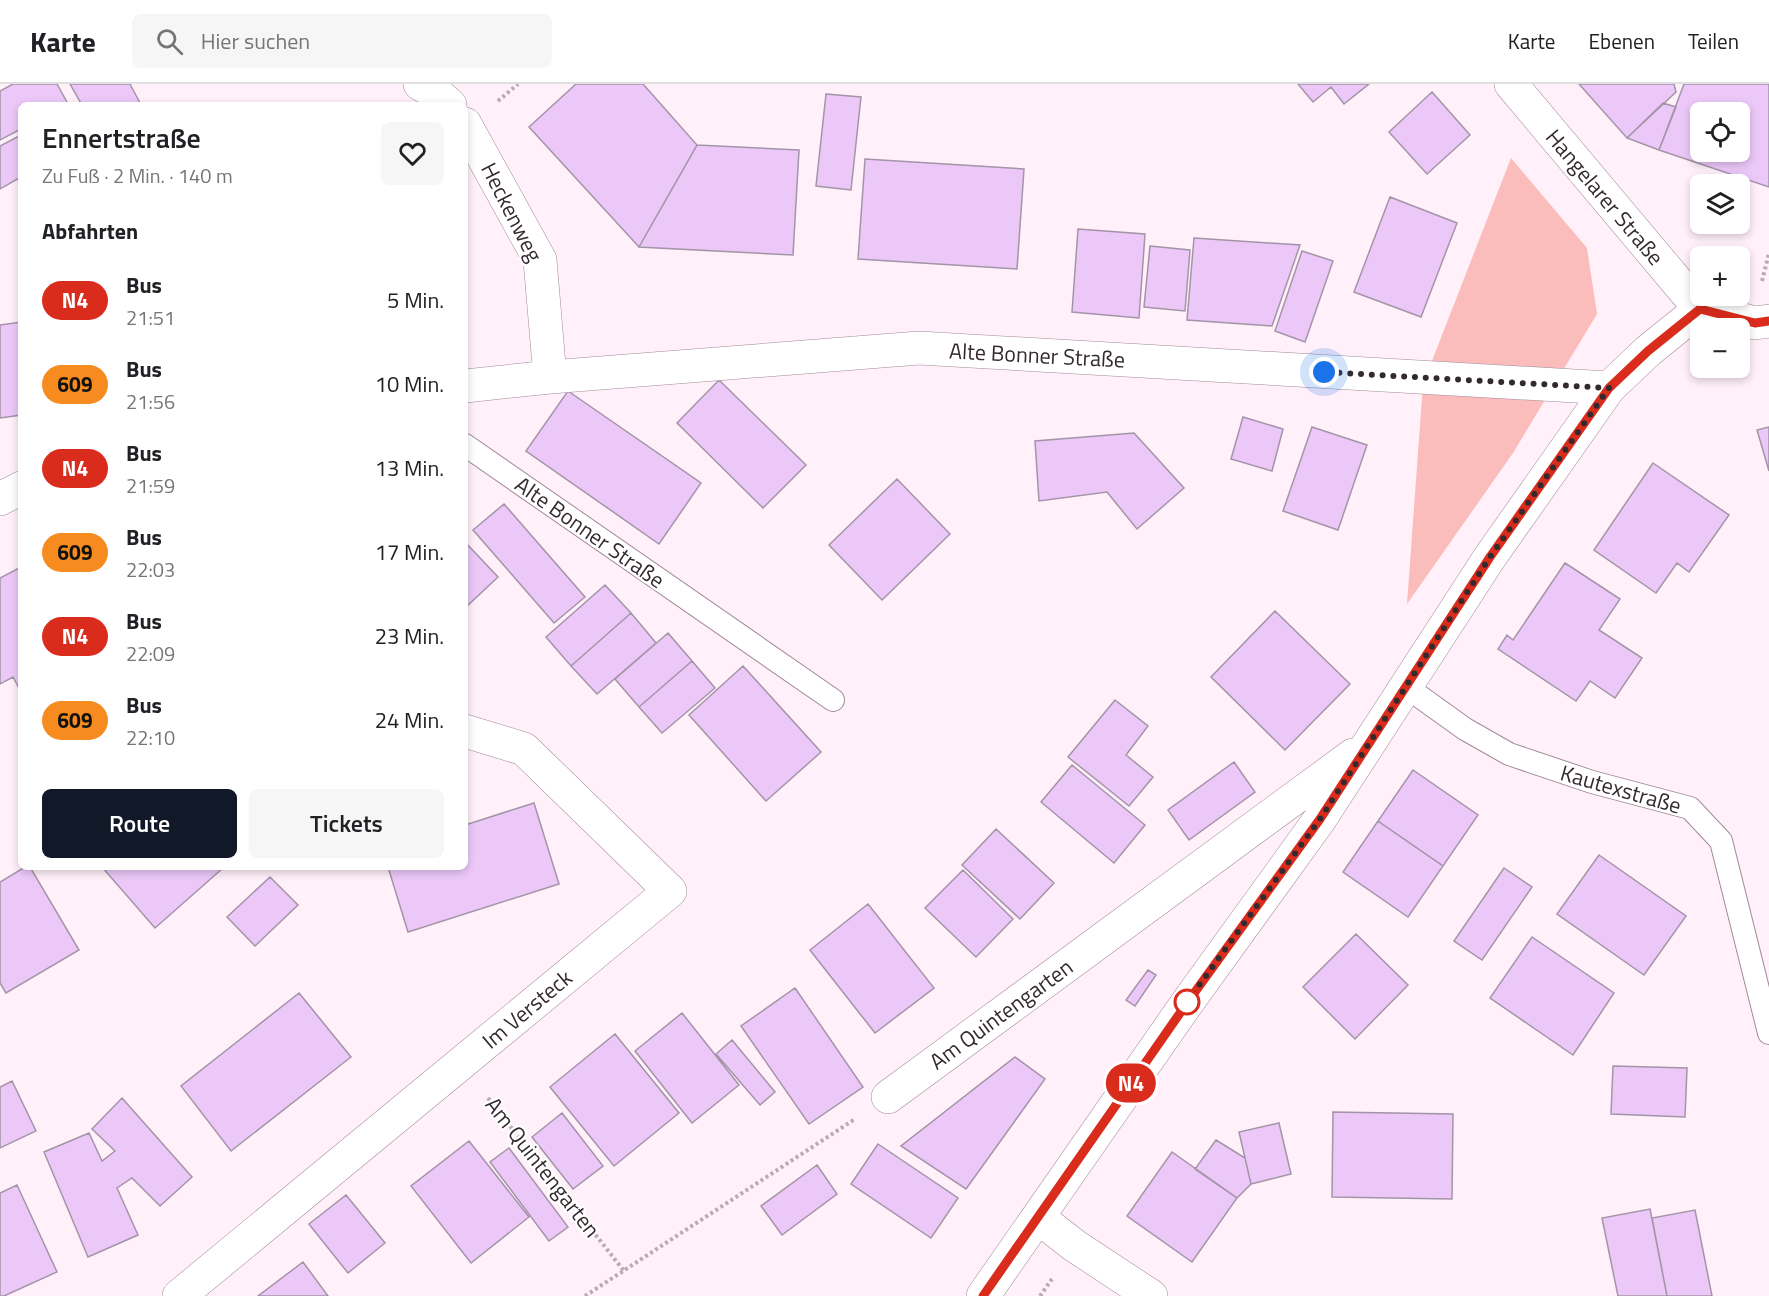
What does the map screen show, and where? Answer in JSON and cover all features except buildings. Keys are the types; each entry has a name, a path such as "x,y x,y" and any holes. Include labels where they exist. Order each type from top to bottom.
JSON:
{"street":[{"path":"420,84 447,102"},
{"name":"Hangelarer Straße","path":"1511,84 1700,309"},
{"name":"Heckenweg","path":"468,129 540,260 550,377"},
{"path":"983,1296 1187,1003 1320,819 1490,557 1609,388 1648,351 1700,309 1755,323 1769,321"},
{"name":"Alte Bonner Straße","path":"468,386 550,377 919,348 1609,388"},
{"path":"0,499 18,490"},
{"name":"Im Versteck","path":"179,1296 670,891 524,749 468,731"},
{"name":"Am Quintengarten","path":"888,1097 1368,743"},
{"path":"1039,1218 1075,1246 1150,1296"}],"lane":[{"name":"Alte Bonner Straße","path":"468,447 833,700"},
{"name":"Kautexstraße","path":"1405,686 1465,729 1509,754 1592,782 1690,808 1721,841 1769,1033"}],"path":[{"name":"Am Quintengarten","path":"461,1064 624,1271"},
{"path":"585,1296 888,1097"}],"shaded area":[{"path":"1511,158 1587,248 1597,314 1513,453 1407,604 1423,384"}],"bus line":[{"name":"N4","path":"983,1296 1187,1003 1320,819 1490,557 1609,388 1648,351 1700,309 1755,323 1769,321"}],"route":[{"path":"1187,1002 1320,819 1490,557 1609,388 1324,372"}]}
